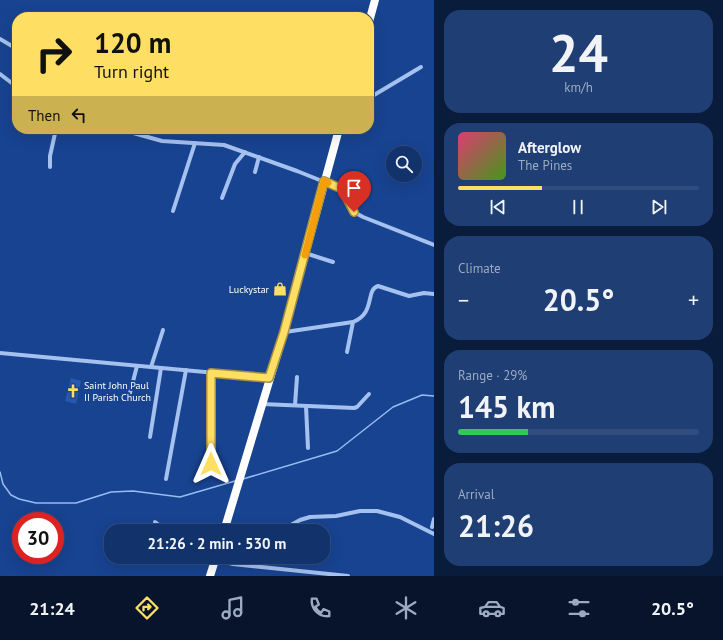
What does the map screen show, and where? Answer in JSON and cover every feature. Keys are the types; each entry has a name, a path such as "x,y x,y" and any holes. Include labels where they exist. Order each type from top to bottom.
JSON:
{"highway":[{"path":"372,12 376,1"},
{"path":"226,524 284,332 338,134"},
{"path":"210,576 212,564"}],"street":[{"path":"0,39 12,46"},
{"path":"374,95 421,67"},
{"path":"0,74 12,83"},
{"path":"50,167 50,156 55,134"},
{"path":"137,134 162,141 224,145 324,181 342,189 354,212 434,245"},
{"path":"173,211 195,143"},
{"path":"222,198 235,164 245,152"},
{"path":"254,172 259,157"},
{"path":"305,253 333,262"},
{"path":"284,332 353,322 360,319 366,312 372,291 378,286 409,296 424,293 434,294"},
{"path":"347,352 353,322"},
{"path":"151,367 163,330"},
{"path":"0,353 269,378"},
{"path":"130,393 137,366"},
{"path":"150,437 161,368"},
{"path":"166,479 186,370"},
{"path":"211,373 211,464"},
{"path":"294,405 297,377"},
{"path":"262,404 354,408 357,407 369,394"},
{"path":"306,406 308,448"},
{"path":"293,524 310,517 336,516 360,511 377,511 400,517 432,531 434,519"},
{"path":"233,564 348,576"}],"building":[{"name":"Saint John Paul II Parish Church","path":"71,378 81,381 76,404 65,401"}],"waterway":[{"path":"243,479 337,451 393,407 422,395 434,396"},
{"path":"0,472 3,484 11,495 19,499 36,503 76,503 111,492 133,491 180,497 235,481"}],"slow traffic":[{"path":"305,255 324,181 328,183"}],"place":[{"name":"Luckystar","path":"280,289"},
{"name":"Saint John Paul II Parish Church","path":"73,391"}],"route":[{"path":"211,464 211,373 269,378 284,332 324,181 342,189 354,212"}]}
